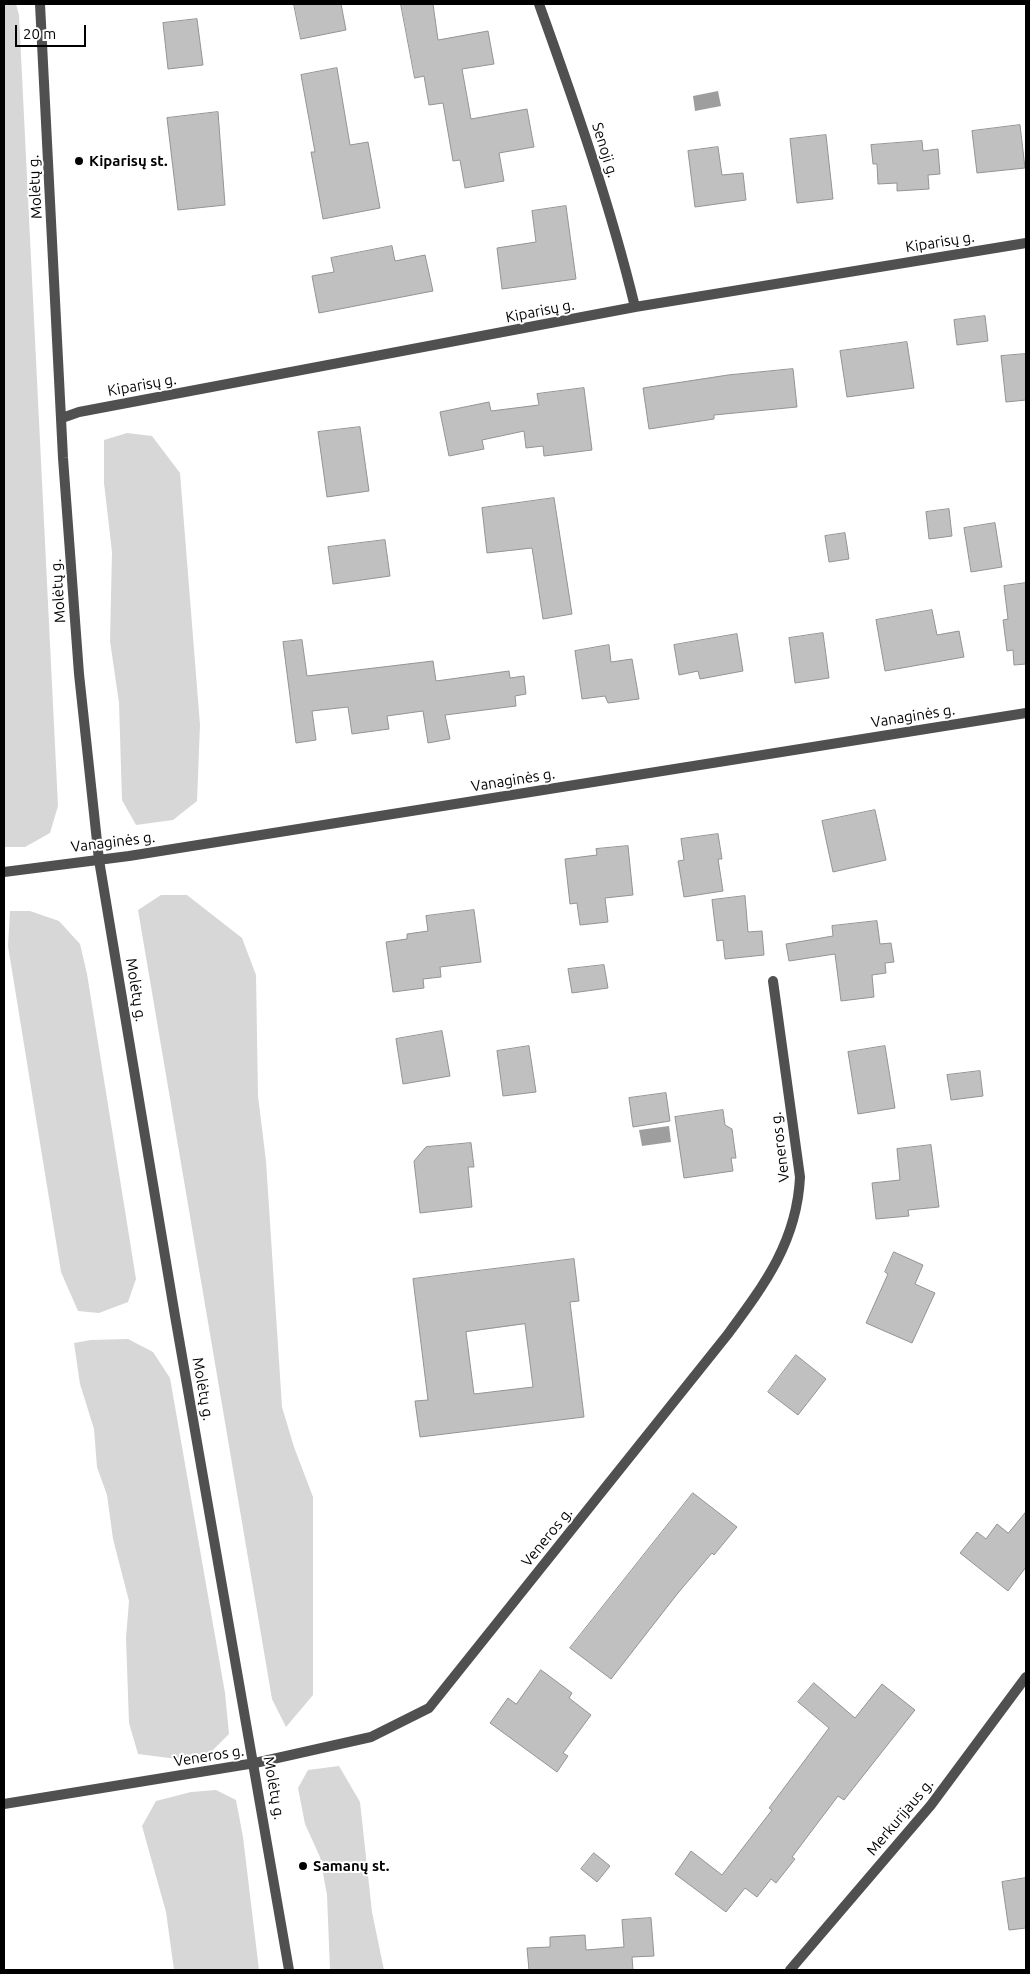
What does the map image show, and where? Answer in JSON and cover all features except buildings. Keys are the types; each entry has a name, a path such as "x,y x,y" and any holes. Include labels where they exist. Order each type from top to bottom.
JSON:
{"street":[{"name":"Molėtų g.","path":"40,4 62,418 79,674 99,860 175,1316 290,1970"},
{"name":"Senoji g.","path":"539,4 576,107 623,256 635,307"},
{"name":"Kiparisų g.","path":"62,418 79,412 635,307 1026,243"},
{"name":"Vanaginės g.","path":"4,872 99,860 1026,713"},
{"name":"Veneros g.","path":"4,1804 254,1763 371,1737 429,1708 722,1342 755,1297 786,1245 799,1199 800,1177 773,981"},
{"name":"Merkurijaus g.","path":"790,1970 931,1805 1026,1677"}],"shaded area":[{"path":"4,4 16,4 19,15 58,806 50,833 25,847 4,847"},
{"path":"718,91 721,106 695,111 693,96"},
{"path":"127,433 152,436 180,473 200,725 197,801 173,820 136,825 122,800 119,703 110,641 112,552 104,483 104,440"},
{"path":"161,895 187,895 242,938 256,975 258,1096 266,1161 282,1407 294,1447 313,1497 313,1695 286,1727 272,1699 138,910"},
{"path":"10,911 30,911 59,921 80,944 87,974 136,1279 128,1302 99,1313 78,1311 61,1272 8,946"},
{"path":"669,1126 671,1142 642,1146 639,1130"},
{"path":"128,1339 153,1352 170,1378 225,1693 229,1734 210,1753 177,1759 138,1754 129,1723 126,1638 129,1601 113,1539 107,1495 97,1467 94,1429 80,1384 74,1343 91,1340"},
{"path":"339,1766 360,1802 372,1912 384,1970 330,1970 327,1895 320,1857 305,1824 298,1788 308,1770"},
{"path":"216,1790 236,1800 243,1837 259,1970 174,1970 166,1912 142,1826 156,1801 191,1792"}],"place":[{"name":"Kiparisų st.","path":"79,161"},
{"name":"Samanų st.","path":"303,1866"}]}
